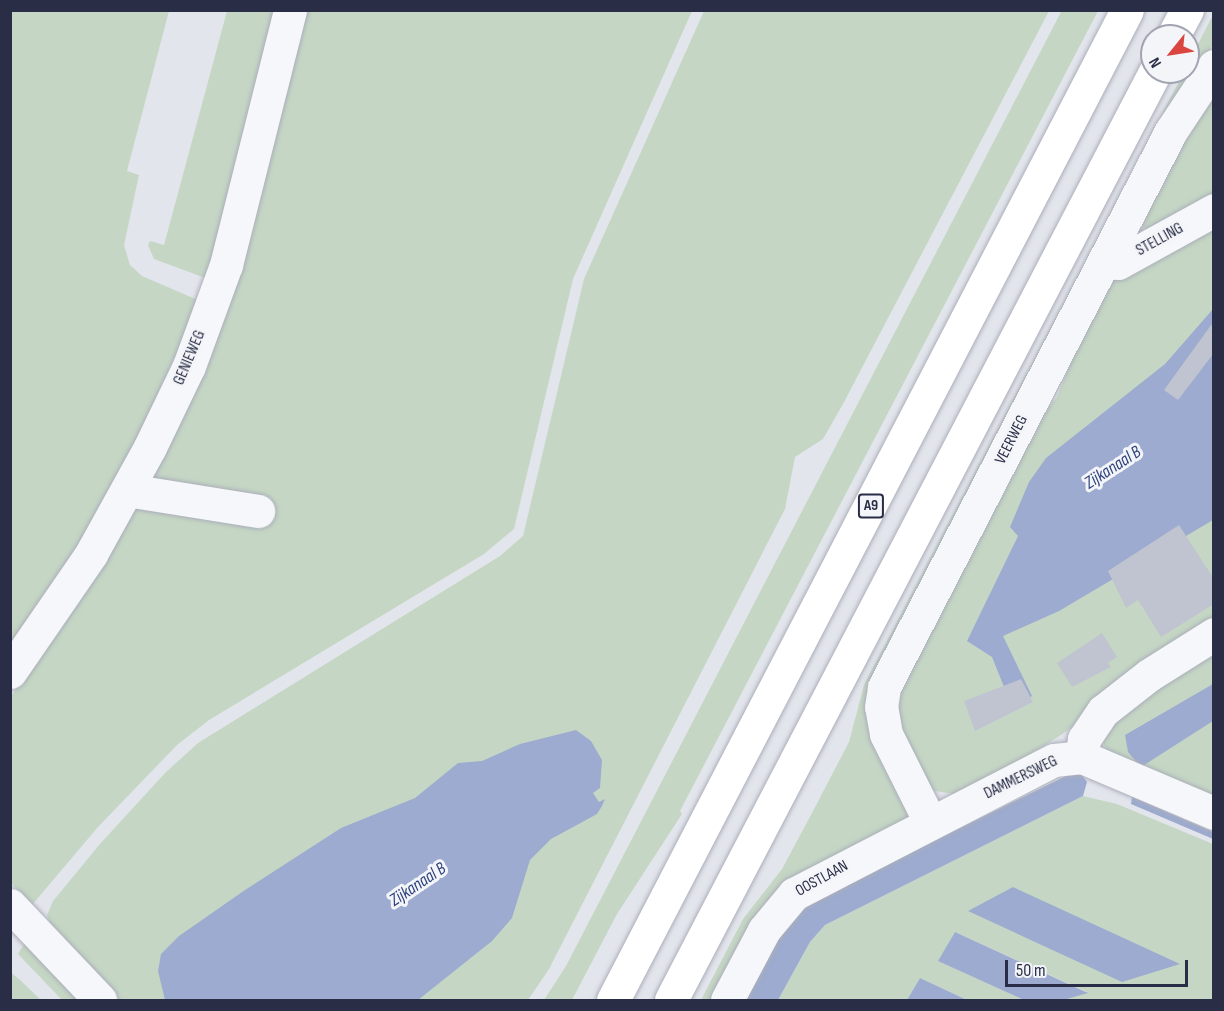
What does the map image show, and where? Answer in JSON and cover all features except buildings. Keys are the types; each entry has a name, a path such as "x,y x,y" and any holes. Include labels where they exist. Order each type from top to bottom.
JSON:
{"highway":[{"name":"A9","path":"613,1000 1126,10"},
{"path":"1179,24 1186,10"},
{"path":"671,1000 1149,84"}],"street":[{"name":"GENIEWEG","path":"10,672 71,584 127,490 189,366 216,295 290,10"},
{"name":"VEERWEG","path":"930,822 886,734 881,707 884,687 1171,131 1214,66"},
{"name":"STELLING","path":"1105,262 1123,260 1214,210"},
{"path":"127,490 258,511"},
{"path":"1214,634 1149,675 1103,711 1084,740 1082,757 1214,813"},
{"name":"DAMMERSWEG","path":"930,822 1054,760 1082,757"},
{"name":"OOSTLAAN","path":"727,1000 764,930 783,903 812,884 930,822"},
{"path":"10,905 100,1000"}],"green space":[{"path":"1062,10 1098,11 680,811 682,814 617,914 572,1000 544,1000 566,966"},
{"path":"10,11 169,11 127,171 139,175 124,245 130,265 142,276 200,301 118,481 10,651"},
{"path":"227,11 278,11 208,279 154,259 148,245 150,241 164,245"},
{"path":"302,11 692,11 573,279 514,529 484,554 209,720 177,745 98,827 32,905 11,883 11,696 58,633 115,540"},
{"path":"704,11 1049,11 843,404 823,439 795,457 785,509 549,969 528,1000 112,1000 51,927 47,915 53,901 100,844 165,773 198,743 500,556 523,536 584,279"},
{"path":"1213,15 1213,44 1200,67 1200,40"},
{"path":"1213,82 1213,203 1150,233 1136,220"},
{"path":"1178,84 1190,84 879,677 912,813 720,1000 701,1000 743,919 782,869 849,742 864,685"},
{"path":"1213,217 1213,625 1061,735 995,776 955,794 935,791 926,785 888,707 1029,433 1057,397 1105,280"},
{"path":"1213,643 1213,805 1106,750 1101,735 1103,726"},
{"path":"1083,796 1117,804 1213,844 1213,1000 1063,1000 1087,992 955,932 939,961 1024,1000 967,1000 920,978 907,1000 778,1000 810,942 825,925"},
{"path":"25,942 86,1000 62,1000 18,954"},
{"path":"10,972 19,979 41,1000 11,1000"}],"water":[{"name":"Zijkanaal B","path":"1213,309 1213,520 1059,611 1003,636 1032,696 1018,703 1004,687 992,657 967,641 1018,536 1010,527 1029,482 1046,458 1165,364"},
{"path":"1213,684 1213,721 1141,767 1128,752 1125,735"},
{"name":"Zijkanaal B","path":"576,730 591,741 602,760 600,788 593,793 599,802 605,799 602,806 597,814 551,839 530,860 512,918 492,941 418,1000 165,1000 158,971 161,954 179,936 245,890 341,828 415,798 458,763 482,761 520,744"},
{"path":"1070,774 1082,775 1087,782 1083,796 825,925 810,942 778,1000 746,1000 785,924 810,902"},
{"path":"1132,797 1213,832 1213,839 1131,804"},
{"path":"1013,887 1180,964 1122,982 968,911"},
{"path":"955,932 1088,993 1063,1000 1024,1000 938,961"},
{"path":"920,978 967,1000 907,1000"}]}
